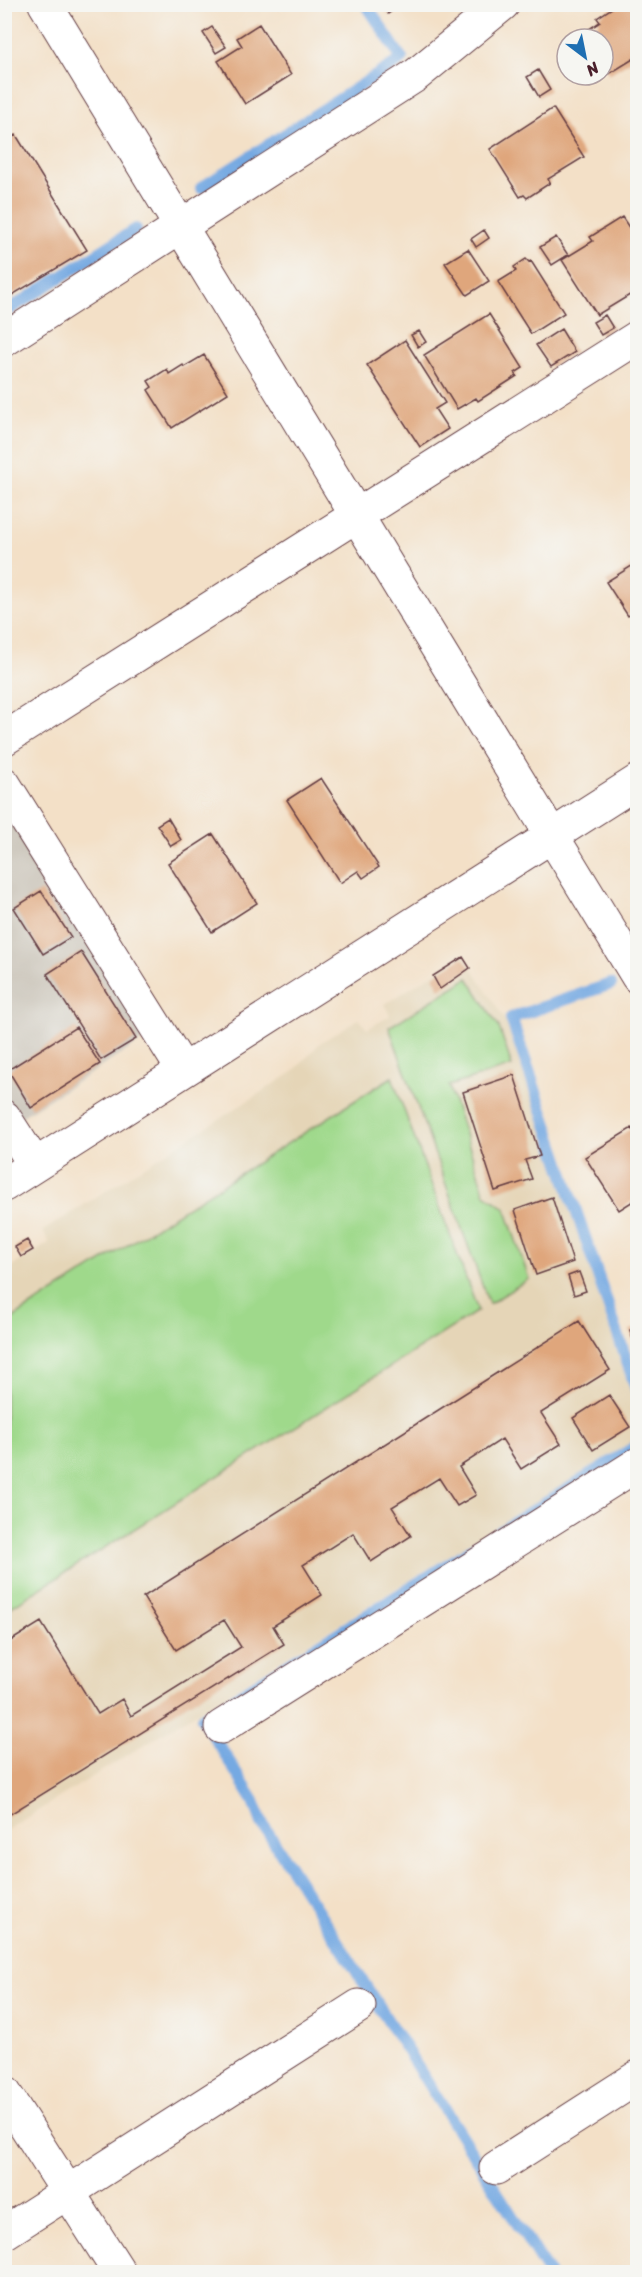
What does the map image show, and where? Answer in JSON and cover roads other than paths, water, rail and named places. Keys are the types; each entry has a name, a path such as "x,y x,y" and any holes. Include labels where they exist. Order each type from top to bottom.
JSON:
{"street":[{"path":"45,4 638,977"},
{"path":"4,340 416,75 503,4"},
{"path":"4,739 638,337"},
{"path":"4,1185 638,781"},
{"path":"4,784 183,1070"},
{"path":"4,1117 35,1166"},
{"path":"221,1727 638,1464"},
{"path":"4,2233 359,2006"},
{"path":"496,2168 638,2077"},
{"path":"4,2092 119,2272"}],"waterway":[{"path":"201,188 402,59 366,4"},
{"path":"4,313 136,229"},
{"path":"611,984 511,1018 638,1394"},
{"path":"548,2272 262,1823 254,1801 202,1718 638,1445"}]}
